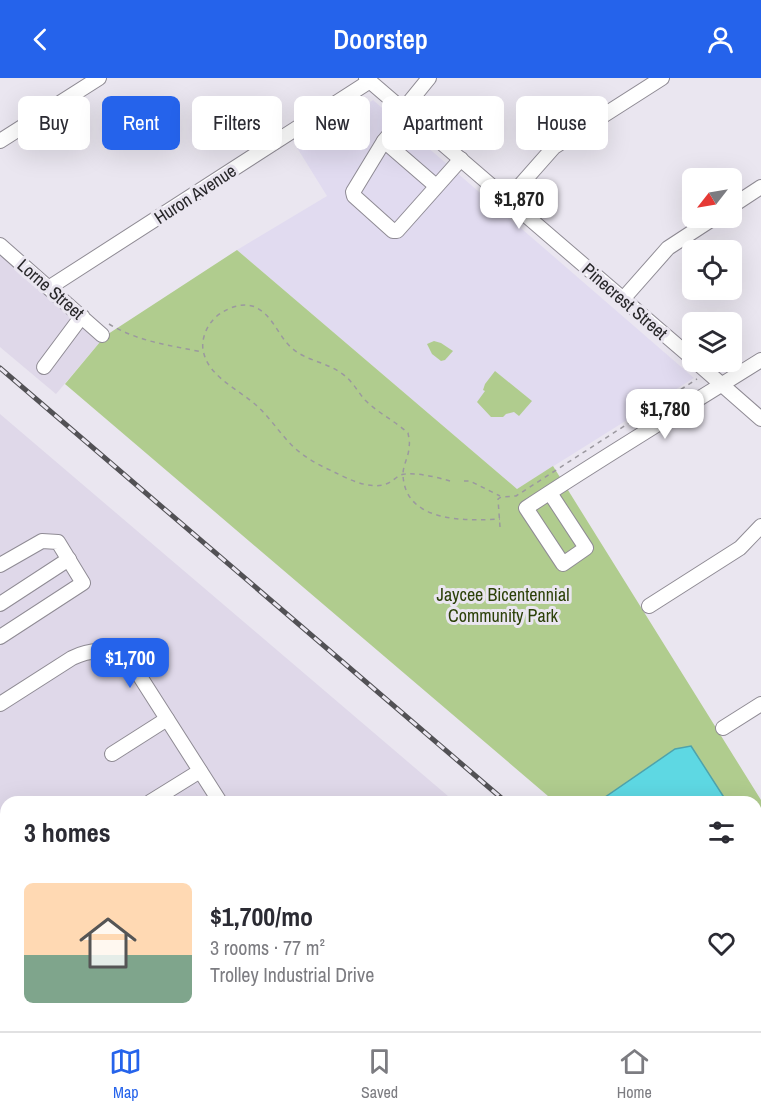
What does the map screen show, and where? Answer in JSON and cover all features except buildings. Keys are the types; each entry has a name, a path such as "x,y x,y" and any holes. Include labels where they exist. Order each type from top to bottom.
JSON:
{"street":[{"path":"0,141 99,78"},
{"path":"416,96 429,78"},
{"path":"508,200 554,147 662,78"},
{"name":"Pinecrest Street","path":"368,80 387,96"},
{"name":"Huron Avenue","path":"50,287 368,80"},
{"path":"382,144 353,195 393,231 397,231 462,159"},
{"path":"394,150 436,186"},
{"name":"Pinecrest Street","path":"451,150 682,350"},
{"path":"742,199 761,187"},
{"path":"623,299 668,248 699,228"},
{"name":"Lorne Street","path":"0,244 82,316 106,329"},
{"path":"44,367 82,316"},
{"path":"550,492 586,548 563,564 526,508 550,492 761,360"},
{"name":"Pinecrest Street","path":"708,372 761,419"},
{"path":"649,606 740,548 761,526"},
{"path":"0,565 42,541 58,542 83,583 0,637"},
{"path":"0,604 69,559"},
{"path":"0,704 80,654 110,652 129,663 139,675 216,796"},
{"path":"723,728 761,704"},
{"path":"112,754 167,719"},
{"path":"170,796 200,771"}],"path":[{"path":"450,481 403,474 384,485 362,484 303,455 289,443 256,405 213,369 204,352 204,336 212,320 237,305 256,307 274,322 290,347 305,358 340,372 364,399 408,433 409,448 403,474 406,489 413,503 432,514 469,521 500,519"},
{"path":"106,329 154,343 204,352"},
{"path":"464,481 470,481 501,496 516,496 705,372"},
{"path":"500,526 498,499 501,496"}],"shaded area":[{"path":"373,100 382,108 382,150 431,150 682,368 682,372 687,372 694,378 517,489 237,250 327,196 298,150 370,150 370,102"},
{"path":"0,248 105,336 56,394 0,347"},
{"path":"0,414 448,796 0,796"}],"green space":[{"name":"Jaycee Bicentennial Community Park","path":"237,250 517,489 553,466 759,796 548,796 65,384 105,336"},
{"path":"434,341 453,351 445,360 441,361 432,354 427,344"},
{"path":"495,371 532,401 519,416 514,412 503,417 491,417 477,402 485,391 483,390 485,384"}],"water":[{"path":"691,746 723,796 607,796 675,749"}],"railway":[{"path":"0,368 499,796"}]}
